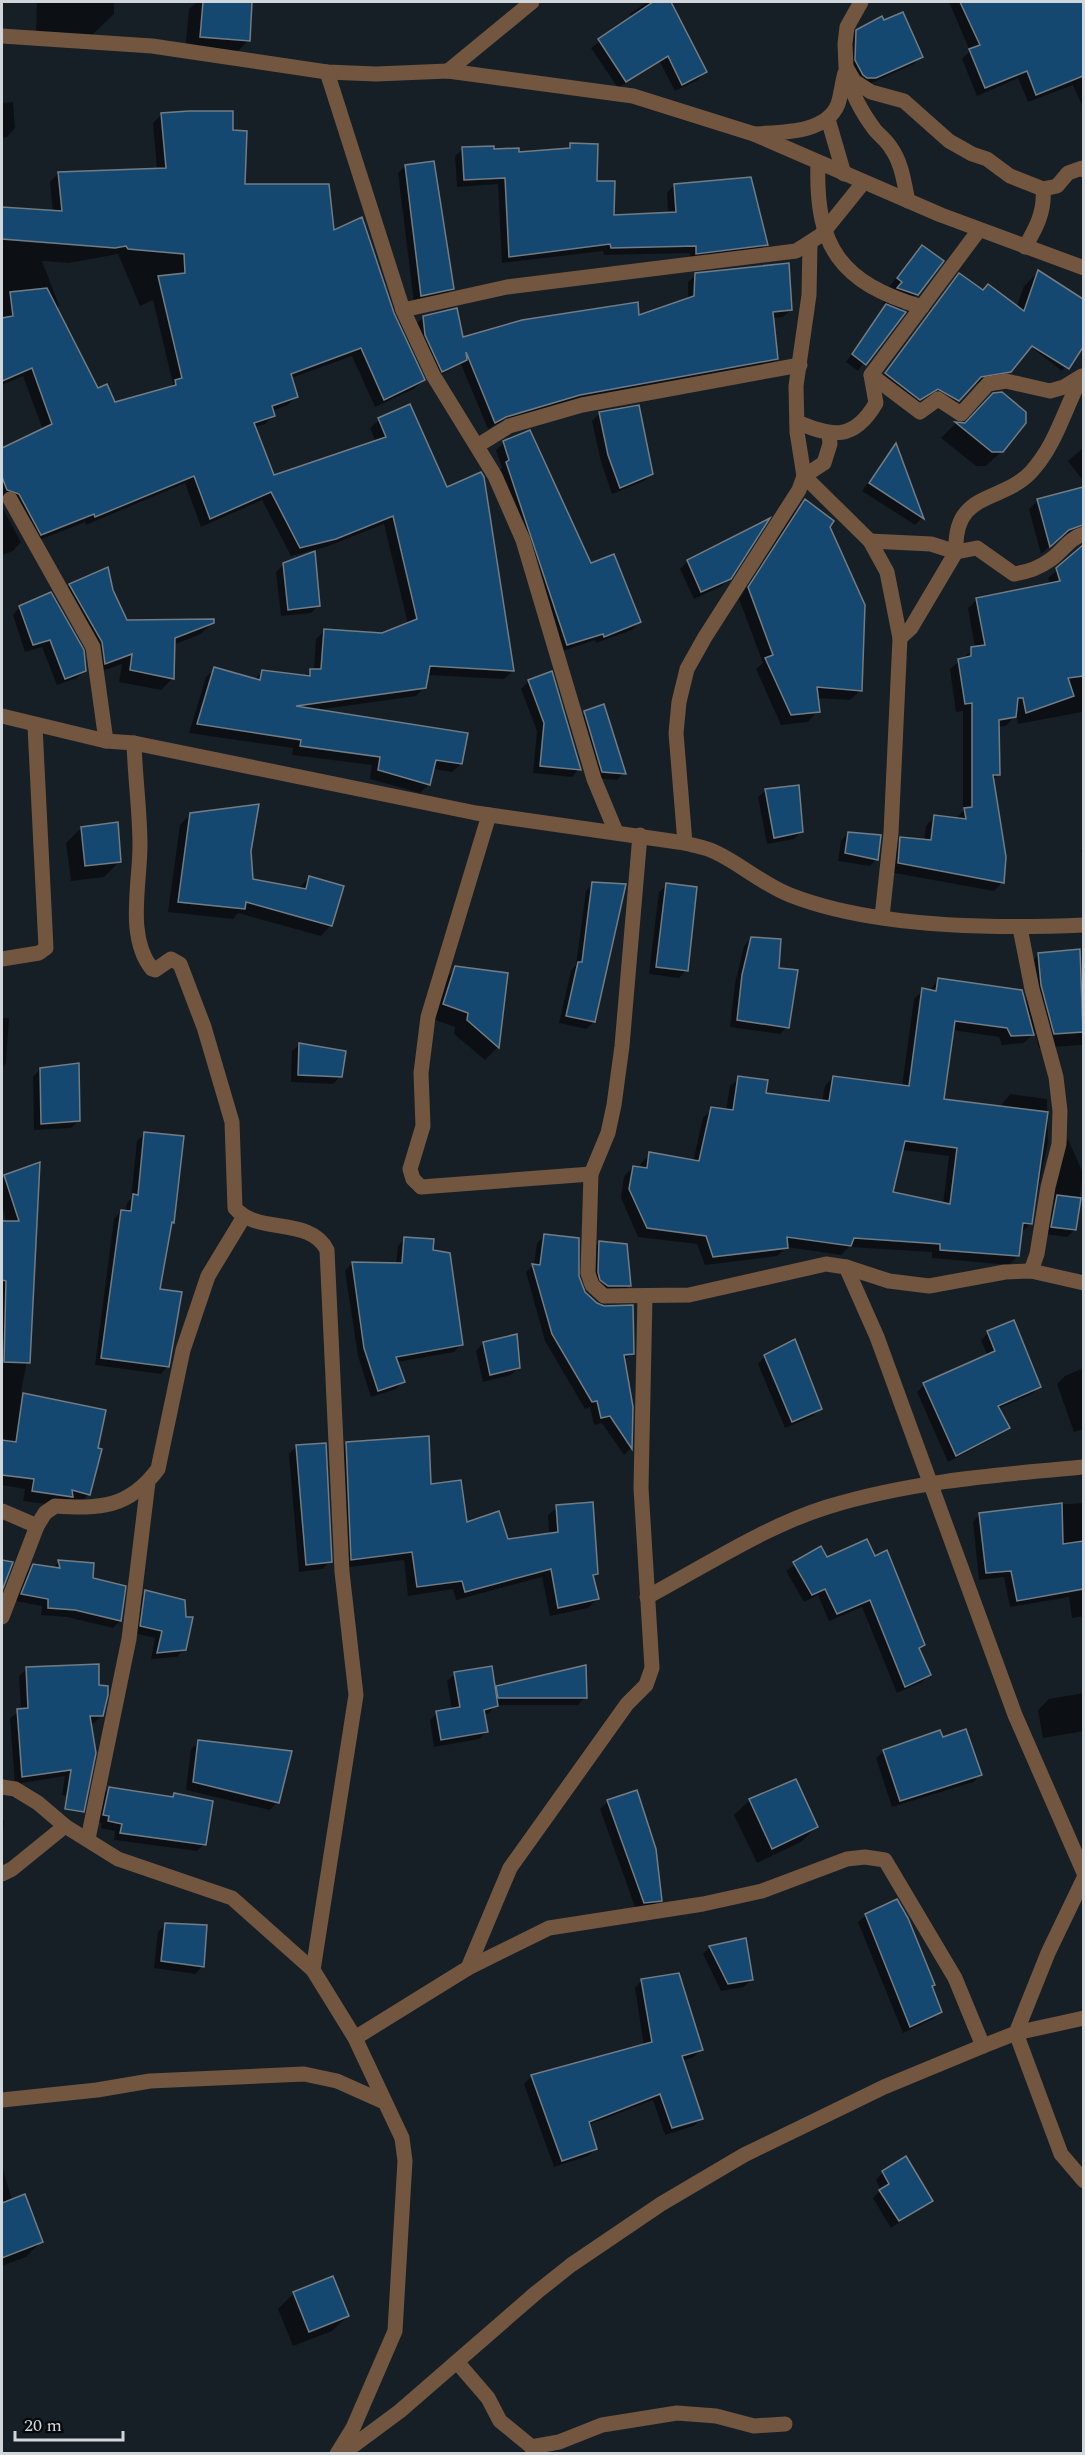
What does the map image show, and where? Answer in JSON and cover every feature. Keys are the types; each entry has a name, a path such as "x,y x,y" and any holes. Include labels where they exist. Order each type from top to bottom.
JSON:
{"street":[{"path":"448,71 532,2"},
{"path":"754,134 811,127 828,119 837,106 846,67 847,27 861,2"},
{"path":"2,36 152,46 327,72 376,74 448,71 633,96 754,134 863,183 979,230 1083,268"},
{"path":"846,67 854,81 871,92 904,101 949,141 972,154 987,159 1010,176 1043,189 1057,186 1068,173 1083,168"},
{"path":"846,67 851,90 875,129 891,147 900,166 908,201"},
{"path":"327,72 403,310 433,375 495,476 523,540 594,779 616,832"},
{"path":"828,119 844,174"},
{"path":"818,163 818,208 829,246 859,278 894,298 922,307"},
{"path":"403,310 507,287 796,251 810,244 824,232 863,183"},
{"path":"1025,247 1040,219 1044,202 1043,189"},
{"path":"797,422 829,434 844,433 858,426 869,415 876,403 871,375 979,230"},
{"path":"685,843 676,733 679,702 687,669 799,490 804,476 797,422 796,386 809,295 810,244"},
{"path":"477,446 509,426 582,405 800,364"},
{"path":"871,375 920,412 938,399 961,414 988,384 1006,381 1050,390 1064,387 1083,374"},
{"path":"900,638 911,628 956,552 958,529 964,515 975,503 990,495 1013,488 1032,471 1077,401 1083,374"},
{"path":"804,476 824,463 830,444 829,434"},
{"path":"804,476 870,541 887,572 900,638 891,833 882,917"},
{"path":"9,499 93,647 106,741"},
{"path":"870,541 931,544 956,552 977,548 1014,574 1036,568 1050,560 1075,536 1083,534"},
{"path":"2,716 35,726 106,741 134,743 489,815 685,843 715,852 746,873 790,895 845,911 966,926 1020,928 1083,925"},
{"path":"2,959 39,952 46,948 35,726"},
{"path":"134,743 140,844 137,931 141,949 152,969 155,970 171,959 180,964 204,1027 232,1122 235,1208 243,1218 315,1235 327,1250 342,1572 356,1695 312,1970"},
{"path":"489,815 428,1017 421,1074 423,1126 410,1169 413,1179 421,1186 591,1174"},
{"path":"640,835 622,1046 614,1105 608,1133 591,1174 588,1273 592,1285 604,1296 688,1295 826,1264 846,1267 890,1281 929,1287 1005,1272 1031,1271 1083,1283"},
{"path":"1020,928 1032,989 1056,1077 1060,1111 1059,1144 1048,1187 1037,1254 1031,1271"},
{"path":"2,1617 37,1526 45,1514 55,1506 97,1508 124,1499 148,1482 158,1468 183,1350 208,1276 243,1218"},
{"path":"846,1267 876,1338 1011,1706 1083,1875 1016,2033 1061,2154 1083,2181"},
{"path":"468,1968 510,1868 609,1728 646,1685 652,1668 641,1488 645,1296"},
{"path":"647,1597 771,1531 826,1508 930,1482 1083,1467"},
{"path":"88,1839 129,1639 148,1482"},
{"path":"2,1511 37,1526"},
{"path":"2,1787 15,1789 38,1803 65,1826 118,1859 232,1898 312,1970 355,2037 402,2138 405,2161 395,2331 353,2428 337,2454"},
{"path":"2,1874 12,1869 65,1826"},
{"path":"355,2037 468,1968 549,1928 703,1904 762,1891 847,1859 865,1857 885,1860 955,1978 983,2046"},
{"path":"342,2454 400,2411 546,2285 661,2204 744,2155 884,2087 983,2046 1016,2033 1083,2018"},
{"path":"2,2100 97,2090 150,2081 304,2074 337,2081 384,2102"},
{"path":"456,2362 488,2398 500,2421 536,2450 602,2425 677,2413 716,2416 754,2426 785,2424"}],"building":[{"path":"203,2 252,2 250,41 200,37"},
{"path":"653,2 671,2 707,72 682,85 668,56 626,82 598,39"},
{"path":"960,2 1083,2 1083,76 1036,95 1027,71 985,88 969,49 980,45"},
{"path":"903,12 923,57 876,78 867,78 855,60 856,30 882,16 884,20"},
{"path":"233,111 233,130 247,131 245,184 329,184 334,230 362,217 394,313 425,380 384,400 361,348 291,374 298,397 272,406 275,416 254,423 274,475 386,437 378,418 410,404 447,487 481,472 484,477 514,671 430,666 426,688 296,706 468,733 462,764 436,760 430,785 378,770 380,757 300,746 301,740 197,724 214,667 260,680 262,670 310,676 310,669 321,669 324,629 382,633 417,619 393,516 336,539 300,548 271,492 210,519 194,476 95,517 94,514 41,535 19,494 7,490 2,477 2,448 52,424 32,368 2,381 2,318 13,316 10,292 47,288 98,388 107,384 115,402 176,385 175,380 182,378 158,276 185,273 184,254 128,249 126,246 115,248 2,239 2,207 62,211 58,172 166,168 161,113"},
{"path":"570,143 598,144 597,181 615,181 614,215 676,212 674,184 751,177 768,245 696,254 696,246 611,248 610,244 509,257 505,178 464,180 462,147 519,148 519,152 570,148"},
{"path":"434,161 454,289 421,296 405,165"},
{"path":"922,245 944,261 918,295 897,288 902,282 897,278"},
{"path":"789,263 792,310 773,312 778,359 580,395 506,417 495,423 466,352 467,360 442,372 425,335 423,316 457,308 463,337 522,320 638,302 639,315 694,296 695,273"},
{"path":"1038,270 1083,299 1083,347 1069,369 1032,346 1011,372 981,377 959,401 938,389 920,400 885,373 959,273 983,290 988,284 1024,311"},
{"path":"886,304 906,312 866,365 852,354"},
{"path":"1002,392 1026,412 1026,423 1003,452 992,452 955,422 965,423 993,393"},
{"path":"639,405 653,474 620,488 608,455 599,412"},
{"path":"530,430 591,563 614,554 641,622 604,637 603,634 567,645 506,462 509,460 503,441"},
{"path":"896,443 924,519 869,483"},
{"path":"1083,487 1083,525 1069,530 1050,547 1037,499"},
{"path":"805,499 834,521 830,527 865,605 862,691 817,687 820,712 791,715 765,658 773,655 748,587"},
{"path":"770,518 731,579 701,592 687,560"},
{"path":"1083,545 1083,676 1068,678 1074,696 1026,713 1023,698 1018,698 1016,717 999,720 1000,775 993,775 1006,857 1004,883 898,863 900,837 931,840 934,815 966,819 964,808 972,807 972,703 965,704 958,659 971,656 971,647 985,645 976,598 1060,581 1056,568"},
{"path":"315,551 320,606 288,610 283,563"},
{"path":"108,567 113,590 127,620 214,619 214,623 175,638 174,679 130,670 132,654 105,664 102,642 69,584"},
{"path":"51,592 84,650 86,671 65,679 50,640 33,645 19,606"},
{"path":"552,671 581,770 540,766 544,723 528,680"},
{"path":"604,704 626,774 602,772 584,711"},
{"path":"799,785 803,832 774,838 765,789"},
{"path":"259,804 251,851 253,879 306,889 309,876 344,886 332,926 246,902 245,909 178,902 190,813"},
{"path":"118,822 121,862 85,866 81,827"},
{"path":"848,832 881,835 878,860 845,853"},
{"path":"592,882 626,884 595,1022 566,1016 578,962 582,962"},
{"path":"666,883 697,887 688,971 656,967"},
{"path":"751,937 781,939 779,968 798,970 789,1028 737,1020 742,975"},
{"path":"1080,949 1083,1032 1054,1034 1041,985 1038,953"},
{"path":"455,966 508,973 499,1048 467,1020 468,1013 443,1004"},
{"path":"938,978 1022,990 1034,1035 1011,1036 1007,1028 955,1021 944,1099 1048,1112 1032,1224 1023,1223 1019,1256 940,1250 940,1244 854,1238 851,1246 787,1237 788,1248 713,1257 706,1236 647,1228 629,1189 633,1166 647,1168 649,1152 699,1161 711,1107 733,1110 738,1076 768,1080 766,1093 829,1101 833,1076 909,1086 922,988 936,991","holes":["905,1141 957,1148 950,1204 893,1192"]},
{"path":"299,1043 346,1051 342,1077 298,1075"},
{"path":"79,1063 80,1121 41,1124 40,1068"},
{"path":"144,1132 184,1136 174,1223 172,1222 160,1289 182,1292 169,1367 101,1358 121,1210 131,1211 133,1194 138,1195"},
{"path":"40,1162 30,1363 4,1362 6,1281 2,1280 2,1221 19,1221 4,1175"},
{"path":"1057,1195 1081,1198 1076,1230 1051,1227"},
{"path":"544,1234 579,1238 579,1276 585,1292 597,1303 604,1306 633,1305 634,1354 624,1355 633,1407 632,1449 610,1416 601,1418 597,1401 592,1402 552,1334 532,1264 540,1265"},
{"path":"404,1237 434,1239 433,1250 450,1253 463,1345 396,1357 405,1382 378,1391 364,1348 352,1262 402,1263"},
{"path":"599,1241 627,1244 631,1286 608,1286 600,1280"},
{"path":"1014,1320 1041,1387 998,1406 1010,1428 956,1456 923,1383 995,1351 987,1331"},
{"path":"517,1334 520,1368 490,1375 483,1342"},
{"path":"795,1339 822,1409 792,1422 764,1355"},
{"path":"23,1393 106,1410 98,1448 102,1449 90,1495 72,1490 73,1497 32,1491 34,1479 2,1475 2,1440 16,1442"},
{"path":"429,1436 431,1484 461,1480 467,1522 499,1511 508,1539 558,1532 556,1505 593,1502 598,1574 593,1575 599,1599 558,1608 551,1569 465,1592 462,1581 417,1587 412,1552 351,1560 346,1442"},
{"path":"326,1443 332,1562 306,1565 296,1445"},
{"path":"1062,1503 1063,1544 1083,1541 1083,1589 1017,1601 1011,1571 986,1573 979,1513"},
{"path":"867,1539 875,1556 887,1550 925,1645 919,1648 931,1675 905,1687 870,1600 837,1614 825,1589 812,1595 793,1562 821,1546 827,1557"},
{"path":"2,1560 13,1562 2,1591"},
{"path":"58,1560 94,1563 93,1578 126,1586 121,1621 75,1610 48,1608 48,1599 21,1594 33,1564 60,1568"},
{"path":"145,1590 185,1600 186,1617 193,1617 186,1650 157,1653 162,1631 140,1626"},
{"path":"99,1664 99,1685 108,1686 108,1695 103,1716 90,1716 96,1753 84,1812 65,1809 71,1770 22,1777 17,1709 28,1708 26,1667"},
{"path":"586,1665 587,1698 498,1698 496,1686"},
{"path":"492,1666 498,1706 484,1710 488,1732 441,1740 436,1711 460,1707 454,1672"},
{"path":"966,1729 982,1775 900,1801 883,1750 940,1730 943,1737"},
{"path":"198,1740 292,1751 279,1803 193,1782"},
{"path":"796,1779 818,1827 772,1849 749,1799"},
{"path":"109,1787 173,1797 174,1793 213,1801 206,1845 120,1833 122,1824 108,1821 109,1816 103,1815"},
{"path":"637,1790 656,1849 662,1901 644,1903 607,1800"},
{"path":"897,1899 908,1918 935,1985 932,1986 942,2012 910,2027 865,1914"},
{"path":"165,1923 207,1925 204,1967 161,1961"},
{"path":"746,1938 753,1980 728,1984 709,1946"},
{"path":"679,1973 703,2050 682,2056 703,2119 672,2128 660,2094 589,2122 597,2149 562,2161 531,2075 652,2042 641,1979"},
{"path":"906,2156 933,2201 899,2221 879,2190 889,2184 882,2171"},
{"path":"25,2194 43,2242 2,2258 2,2203"},
{"path":"333,2276 349,2316 309,2332 293,2292"}]}
